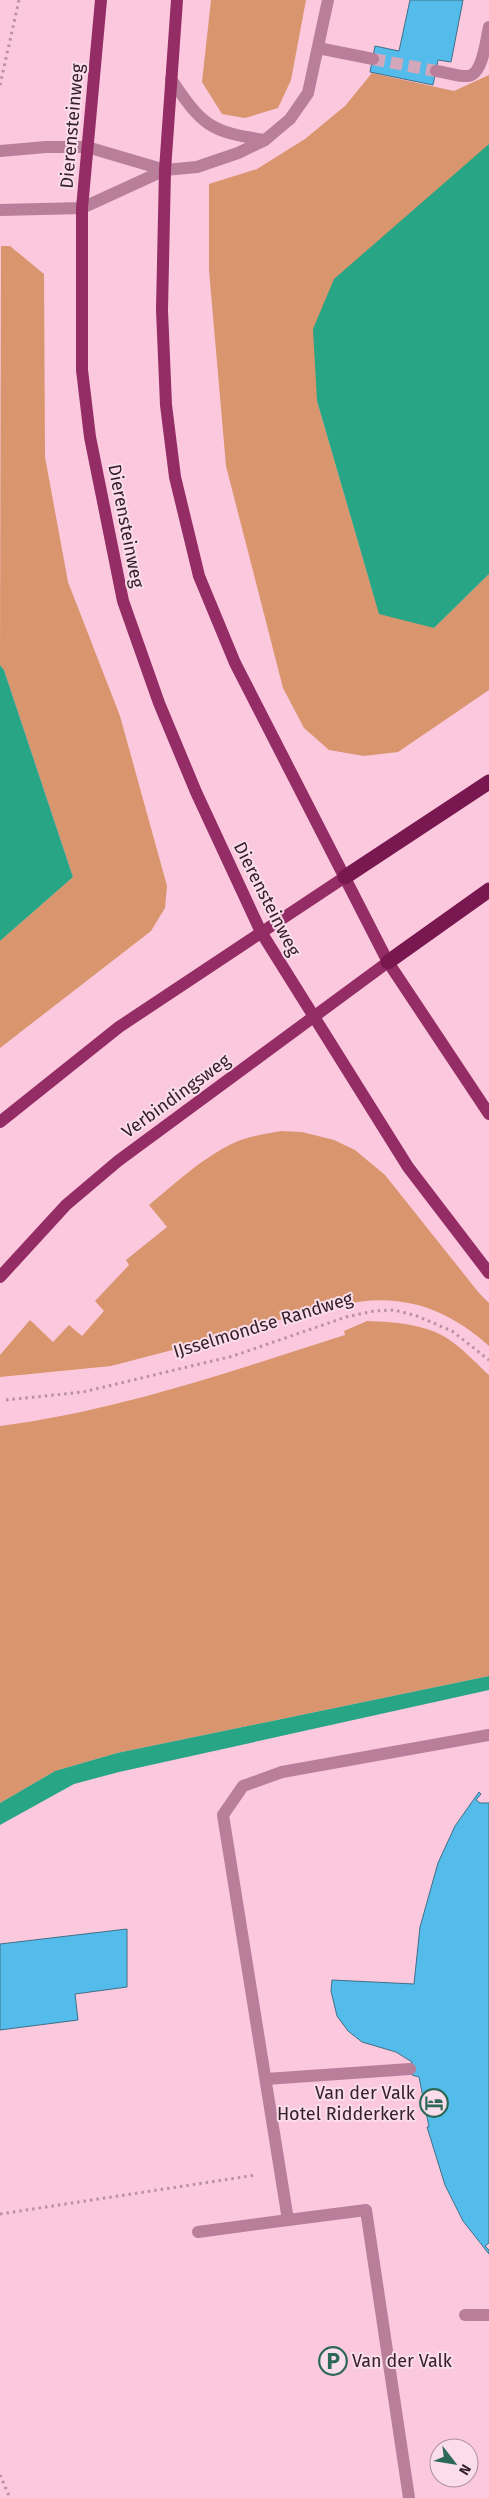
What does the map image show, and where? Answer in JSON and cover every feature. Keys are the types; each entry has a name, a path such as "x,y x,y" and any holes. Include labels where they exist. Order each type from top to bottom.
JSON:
{"highway":[{"path":"345,877 489,782"},
{"path":"388,962 489,890"}],"main road":[{"name":"Dierensteinweg","path":"102,0 82,208 82,370 90,437 123,601 159,704 196,792 261,932 314,1018"},
{"path":"177,0 165,170 162,310 166,405 174,477 199,576 235,663 388,962 489,1114"},
{"path":"0,1122 119,1026 345,877"},
{"name":"Verbindingsweg","path":"0,1277 66,1205 118,1161 388,962"},
{"path":"314,1018 408,1167 489,1273"}],"street":[{"path":"0,151 46,147 87,147 165,170 198,168 238,153 265,140 290,119 308,93 328,0"},
{"path":"436,71 468,76 474,74 480,67 489,27"},
{"path":"318,48 373,59"},
{"path":"171,79 191,108 205,123 232,135 265,140"},
{"path":"0,210 82,208 165,170"},
{"path":"288,2220 223,1815 243,1786 282,1772 489,1735"},
{"path":"266,2079 410,2069"},
{"path":"198,2232 366,2210 408,2498"},
{"path":"465,2315 489,2315"}],"path":[{"path":"0,85 19,0"},
{"name":"IJsselmondse Randweg","path":"6,1400 83,1392 233,1356 346,1317 374,1311 394,1310 417,1316 452,1331 489,1360"},
{"path":"0,2214 281,2171"},
{"path":"0,2474 10,2498"}],"shaded area":[{"path":"211,0 306,0 291,80 278,108 245,118 222,114 202,82"},
{"path":"372,73 454,91 489,75 489,144 469,163 317,401 373,593 434,628 489,574 489,690 398,752 364,756 329,750 304,728 283,688 226,466 209,270 209,184 257,169 305,139 345,106"},
{"path":"489,144 489,574 434,628 379,614 317,401 313,329 334,279"},
{"path":"1,246 10,246 44,274 45,457 68,582 120,716 167,886 165,908 151,931 0,1048 0,941 73,877 4,670 0,665"},
{"path":"0,665 4,670 73,877 0,941"},
{"path":"281,1131 302,1132 334,1140 355,1150 385,1175 489,1303 489,1346 472,1332 437,1312 419,1305 380,1300 338,1306 335,1303 226,1336 111,1366 0,1377 0,1355 30,1320 53,1342 69,1325 82,1336 104,1311 95,1301 129,1265 126,1260 167,1227 149,1205 191,1170 224,1148 247,1138"},
{"path":"367,1321 401,1323 435,1332 446,1337 489,1375 489,1676 117,1753 55,1771 0,1803 0,1426 88,1411 174,1388 345,1335 344,1331"},
{"path":"489,1676 489,1690 119,1772 74,1784 0,1825 0,1803 55,1771 117,1753"}],"building":[{"path":"410,0 463,0 451,62 438,60 433,85 370,72 375,46 399,51"},
{"path":"479,1792 481,1794 476,1800 480,1803 489,1803 489,2243 485,2246 489,2250 489,2254 463,2221 445,2185 427,2127 429,2127 419,2077 412,2075 410,2065 412,2062 396,2052 362,2042 348,2031 337,2016 331,1991 332,1980 414,1984 420,1927 438,1863 455,1826"},
{"path":"127,1929 127,1987 75,1994 78,2020 0,2030 0,1944"}],"tunnel":[{"path":"373,59 436,71"}],"place":[{"name":"Van der Valk Hotel Ridderkerk","path":"434,2103"},
{"name":"Van der Valk","path":"333,2361"}]}
